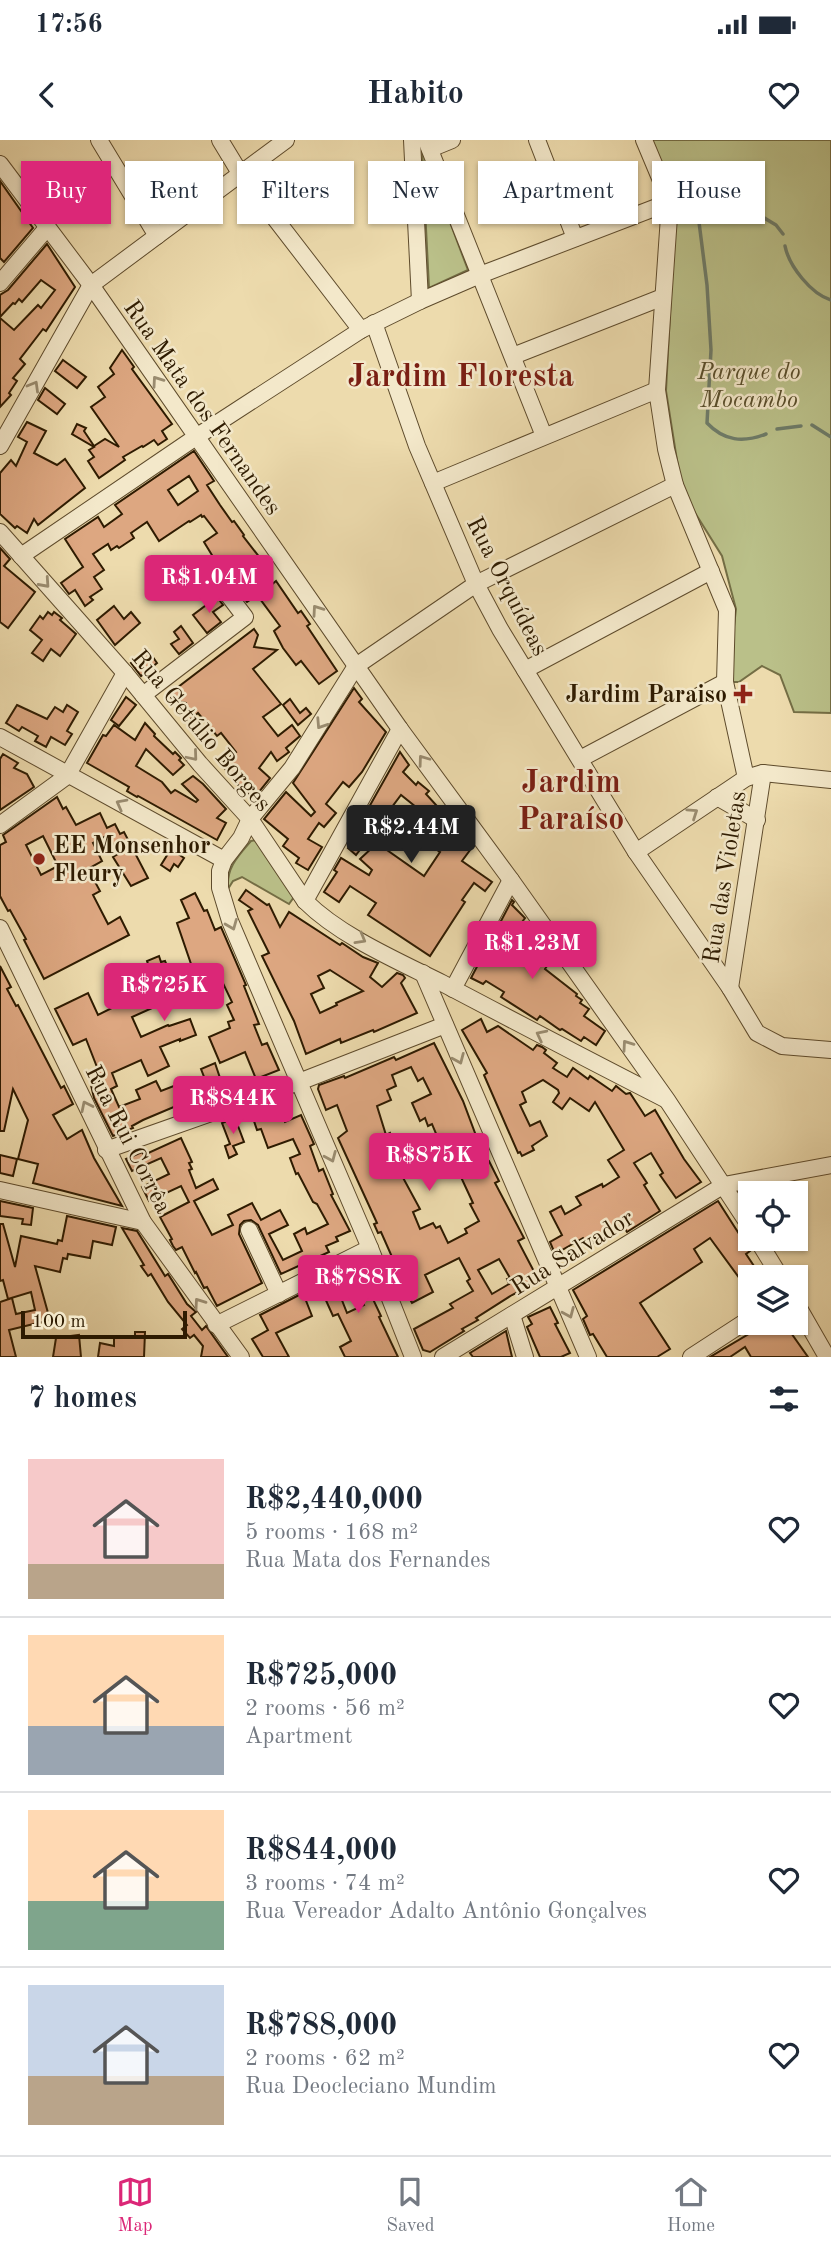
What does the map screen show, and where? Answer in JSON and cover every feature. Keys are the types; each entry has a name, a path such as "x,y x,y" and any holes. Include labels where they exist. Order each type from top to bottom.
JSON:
{"street":[{"path":"99,140 157,236"},
{"name":"Rua Orquídeas","path":"220,140 237,168"},
{"path":"257,161 286,140"},
{"path":"412,140 420,300"},
{"path":"452,140 428,144 544,436"},
{"path":"537,140 575,238"},
{"path":"644,140 653,161"},
{"name":"Rua Mata dos Fernandes","path":"0,164 91,285 400,729 667,1100 738,1207"},
{"path":"0,446 91,285 237,175"},
{"path":"21,556 196,437 368,327 420,300 480,275 652,209"},
{"name":"Rua Orquídeas","path":"282,224 368,327 476,584 636,852 730,988 757,1033 782,1046 831,1050"},
{"path":"668,224 657,390 666,449 675,485 727,610 726,682 746,778"},
{"path":"0,283 47,228"},
{"path":"513,356 663,297"},
{"path":"433,484 657,390"},
{"path":"414,1357 222,899 220,871 224,860 241,838 250,820 292,768 356,666 476,584 675,485"},
{"name":"Rua Getúlio Borges","path":"0,532 250,820 306,901 331,921 423,973 667,1100"},
{"path":"525,670 711,571"},
{"path":"143,695 245,617 223,588"},
{"path":"0,825 67,776 125,673"},
{"path":"580,759 726,682"},
{"path":"306,901 400,729"},
{"path":"0,737 224,860"},
{"path":"636,852 746,778 763,773 831,780"},
{"name":"Rua das Violetas","path":"730,988 763,773"},
{"path":"717,797 757,820"},
{"path":"453,989 511,880"},
{"name":"Rua Rui Corrêa","path":"0,928 143,1222 240,1357"},
{"path":"423,973 588,1357"},
{"path":"106,1150 299,1083 445,1025"},
{"path":"724,1185 831,1165"},
{"name":"Rua Salvador","path":"443,1357 724,1185"},
{"path":"0,1190 143,1222"},
{"path":"248,1230 279,1294"},
{"path":"216,1325 370,1248"},
{"path":"512,1315 525,1357"},
{"path":"808,1324 827,1357"},
{"path":"691,1357 738,1326"}],"green space":[{"name":"Parque do Mocambo","path":"644,140 831,140 831,713 794,712 780,675 762,666 739,682 733,682 729,669 736,609 722,556 682,492 666,391 672,274 671,224 765,224 765,161 653,161"},
{"path":"426,224 451,224 468,270 429,288"},
{"path":"256,840 294,897 289,904 242,877 233,881 228,889 229,875 234,863 251,841"}],"building":[{"path":"0,181 21,211 21,224 30,224 33,228 4,262 0,258"},
{"path":"47,244 75,287 46,331 43,329 20,359 25,364 13,378 17,381 9,393 11,395 0,407 0,318 14,330 38,305 41,308 55,290 41,280 22,302 19,299 13,303 0,317 0,295 8,290"},
{"path":"122,350 134,367 132,369 172,424 162,431 167,439 158,445 154,440 142,446 123,457 125,460 99,478 88,461 94,457 89,450 94,447 72,434 77,424 86,428 84,431 94,446 105,439 119,447 91,407 105,397 98,387 114,374 110,368"},
{"path":"63,360 86,377 77,388 55,371"},
{"path":"45,388 65,404 57,414 38,400"},
{"path":"27,422 46,431 34,453 57,465 65,459 85,488 38,525 34,519 27,533 17,526 15,528 0,514 0,473 11,460 16,466 27,442 18,437"},
{"path":"194,451 214,481 207,485 267,567 260,572 270,586 276,581 298,613 301,611 310,624 307,626 337,671 319,684 301,661 296,665 274,631 280,626 257,595 247,602 218,565 204,542 217,533 201,515 159,541 147,522 131,533 134,538 119,548 117,546 111,550 108,544 93,554 104,570 94,577 102,589 90,597 93,600 85,606 75,590 69,594 61,583 83,567 65,539 98,517 104,527 122,514 115,505","holes":["189,476 198,491 178,505 168,490"]},
{"path":"0,548 10,559 4,566 35,592 8,628 0,622"},
{"path":"194,571 199,580 181,596 174,585"},
{"path":"217,597 223,605 213,612 221,622 207,633 193,615"},
{"path":"114,606 124,619 131,612 140,623 115,645 97,620"},
{"path":"48,612 52,615 54,612 62,618 60,620 76,634 60,656 51,649 43,661 32,653 42,640 30,630 40,616 43,619"},
{"path":"181,626 193,643 179,654 171,644 179,639 174,632"},
{"path":"254,629 258,635 254,647 277,650 253,669 281,704 263,717 278,736 292,725 300,736 286,748 289,752 277,761 271,752 259,768 270,778 254,798 240,787 221,764 236,752 221,733 217,736 198,713 189,721 185,714 186,703 173,700 169,694"},
{"path":"148,650 157,663 141,676 131,663"},
{"path":"354,688 362,699 359,702 386,732 362,772 349,787 343,782 326,804 336,813 324,827 319,823 308,839 322,847 308,870 296,863 299,858 283,846 288,839 264,819 286,792 311,816 315,812 293,783"},
{"path":"126,697 136,705 119,726 111,720"},
{"path":"290,699 300,713 306,708 311,714 298,725 283,705"},
{"path":"17,705 47,719 55,707 63,712 67,705 78,712 67,731 72,734 65,745 51,737 46,747 35,741 38,736 22,727 19,731 6,723"},
{"path":"145,723 154,736 181,758 179,760 184,765 173,775 146,749 136,766 162,782 171,793 175,790 196,802 198,800 182,784 193,776 203,784 226,809 217,818 226,823 217,840 137,797 127,791 129,787 87,763 103,735 106,736 114,725 135,740"},
{"path":"400,752 409,765 403,772 416,785 418,782 429,791 426,794 437,806 434,808 455,822 453,824 473,846 462,861 492,882 485,891 474,883 462,900 465,902 430,956 368,915 376,903 350,886 339,902 324,892 337,872 334,870 341,858 369,875 372,870 360,859 416,807 401,795 356,855 348,848 368,819 364,816","holes":["408,823 424,845 426,843 440,852 424,876 387,850"]},
{"path":"3,754 18,763 14,768 27,774 34,787 0,810 0,759"},
{"path":"57,797 76,825 100,813 107,828 115,824 120,834 124,832 148,878 131,886 113,857 118,854 108,835 93,843 102,861 88,869 100,891 93,895 108,924 120,917 129,935 44,979 24,940 26,939 0,896 0,845 6,842 3,835","holes":["43,836 58,866 41,875 26,845"]},
{"path":"171,849 184,858 178,867 174,864 170,871 161,865"},
{"path":"246,890 269,904 280,927 289,912 340,945 342,943 378,963 370,977 382,987 397,973 403,975 405,978 401,983 417,1013 374,1032 373,1030 341,1043 340,1039 306,1054 294,1021 262,956 269,953 248,911 252,909 239,900","holes":["330,970 363,991 320,1013 311,994 324,988 318,976"]},
{"path":"195,893 204,911 207,910 215,930 221,927 246,985 244,986 259,1024 254,1025 262,1045 267,1043 279,1070 256,1079 245,1052 220,1063 209,1037 230,1028 228,1022 234,1020 227,1005 232,1002 221,979 213,983 209,973 206,973 182,983 183,987 157,999 159,1005 132,1017 141,1037 190,1019 196,1035 160,1047 169,1066 148,1076 141,1060 112,1073 117,1086 111,1089 119,1107 140,1099 136,1090 156,1081 161,1091 184,1082 187,1090 177,1094 181,1104 113,1136 94,1098 91,1085 102,1080 86,1039 73,1045 55,1009 88,993 98,1015 128,1000 118,979 148,964 147,961 159,956 161,962 165,961 170,973 191,964 177,923 189,918 181,900"},
{"path":"512,900 512,905 525,918 519,926 533,938 521,953 536,964 543,954 551,960 545,969 577,994 582,1000 580,1003 589,1009 584,1016 605,1031 596,1045 584,1037 581,1041 540,1016 537,1020 501,997 504,992 486,981 483,984 471,978"},
{"path":"0,966 11,987 7,989 61,1088 64,1086 73,1104 53,1115 67,1139 82,1130 94,1158 122,1206 33,1183 38,1164 18,1159 28,1120 13,1089 4,1131 0,1131"},
{"path":"481,1019 487,1032 498,1026 533,1050 537,1045 542,1047 546,1050 544,1053 557,1063 553,1068 567,1077 573,1068 612,1091 616,1086 626,1094 630,1093 645,1116 655,1110 701,1182 676,1198 660,1175 663,1173 651,1153 634,1163 660,1211 627,1232 623,1226 587,1244 583,1238 555,1254 550,1242 562,1235 550,1212 561,1206 565,1214 581,1205 576,1197 602,1184 603,1187 619,1177 608,1160 624,1150 595,1102 589,1111 570,1098 562,1109 553,1102 558,1090 543,1080 522,1092 526,1102 520,1105 530,1126 540,1121 547,1136 532,1146 534,1150 522,1156 518,1153 484,1075 487,1073 462,1030"},
{"path":"434,1043 463,1101 478,1141 445,1155 432,1124 428,1126 425,1118 420,1121 412,1103 431,1094 423,1078 418,1081 411,1067 392,1075 396,1086 387,1090 391,1100 377,1106 386,1135 390,1133 393,1141 406,1135 420,1165 401,1174 420,1209 413,1212 420,1229 433,1223 436,1228 440,1226 448,1243 467,1233 465,1229 479,1221 460,1175 489,1161 499,1181 495,1183 524,1238 518,1241 539,1281 476,1318 478,1320 462,1329 464,1331 430,1352 423,1350 414,1329 453,1308 450,1304 473,1291 467,1281 470,1279 459,1258 425,1275 433,1292 412,1303 406,1292 411,1289 396,1266 381,1232 378,1233 374,1224 377,1223 338,1138 347,1131 337,1105 326,1110 318,1089 319,1085 344,1076 345,1078 394,1057 396,1060","holes":["499,1259 510,1278 507,1279 509,1284 492,1294 478,1270"]},
{"path":"215,1063 223,1087 210,1092 201,1069"},
{"path":"282,1113 285,1122 301,1115 314,1144 310,1146 319,1171 323,1169 333,1194 331,1195 350,1231 336,1237 338,1241 326,1246 329,1252 281,1274 258,1225 251,1220 244,1221 240,1225 239,1234 262,1283 217,1306 182,1247 176,1250 173,1246 160,1217 189,1202 181,1186 149,1201 142,1187 169,1174 161,1158 132,1171 126,1159 142,1152 144,1155 181,1138 192,1162 189,1163 192,1169 189,1170 196,1188 213,1179 218,1189 194,1201 212,1235 233,1225 228,1215 252,1203 261,1220 280,1210 288,1225 269,1234 283,1260 302,1251 294,1234 305,1228 307,1234 328,1224 298,1173 296,1174 290,1158 300,1154 293,1139 268,1148 261,1129 257,1130 254,1121"},
{"path":"235,1118 244,1142 233,1146 237,1154 229,1158 225,1146 230,1144 222,1123"},
{"path":"0,1155 17,1159 13,1176 0,1173"},
{"path":"0,1201 33,1208 31,1225 22,1224 23,1219 0,1216"},
{"path":"718,1201 738,1232 738,1251 750,1251 746,1254 753,1265 738,1265 738,1276 710,1238 694,1249 702,1262 640,1303 670,1349 657,1357 607,1357 593,1334 590,1335 583,1319 587,1316 573,1290"},
{"path":"67,1216 116,1227 112,1245 93,1241 90,1258 68,1254 67,1259 63,1258 60,1272 35,1266 50,1320 9,1330 16,1357 0,1357 0,1302 12,1298 16,1314 35,1310 31,1292 8,1299 3,1280 0,1281 0,1224 3,1224 15,1267 21,1236 57,1244 58,1240 62,1241"},
{"path":"122,1228 137,1231 165,1276 168,1274 187,1304 196,1312 191,1316 202,1330 206,1326 228,1357 201,1357 203,1346 194,1335 190,1338 182,1329 187,1325 168,1302 151,1274 148,1276 141,1266 144,1265"},
{"path":"362,1264 375,1293 371,1295 381,1316 379,1317 398,1357 345,1357 340,1347 351,1341 338,1314 333,1316 319,1285","holes":["352,1278 364,1305 347,1313 336,1285"]},
{"path":"303,1293 312,1316 276,1333 289,1357 263,1357 252,1339 268,1330 260,1315"},
{"path":"550,1307 558,1323 555,1324 570,1353 561,1357 540,1357 527,1327 532,1324 528,1317"},
{"path":"506,1331 512,1357 473,1357 470,1353"},
{"path":"135,1332 145,1332 144,1357 98,1357 100,1343 114,1346 114,1336 135,1336"},
{"path":"79,1335 81,1357 53,1357 56,1338"},
{"path":"747,1335 793,1335 808,1357 751,1357 745,1347 730,1357 710,1357"}],"waterway":[{"path":"765,218 776,225 783,234"},
{"path":"699,224 711,350 707,423 720,434 734,439 749,439 766,434"},
{"path":"785,246 791,262 802,278 816,292 831,300"},
{"path":"812,425 831,437"},
{"path":"777,429 801,426"}],"place":[{"name":"Jardim Paraiso","path":"743,694"},
{"name":"EE Monsenhor Fleury","path":"39,859"}],"district":[{"name":"Jardim Floresta","path":"461,375"},
{"name":"Jardim Paraíso","path":"571,800"}]}
